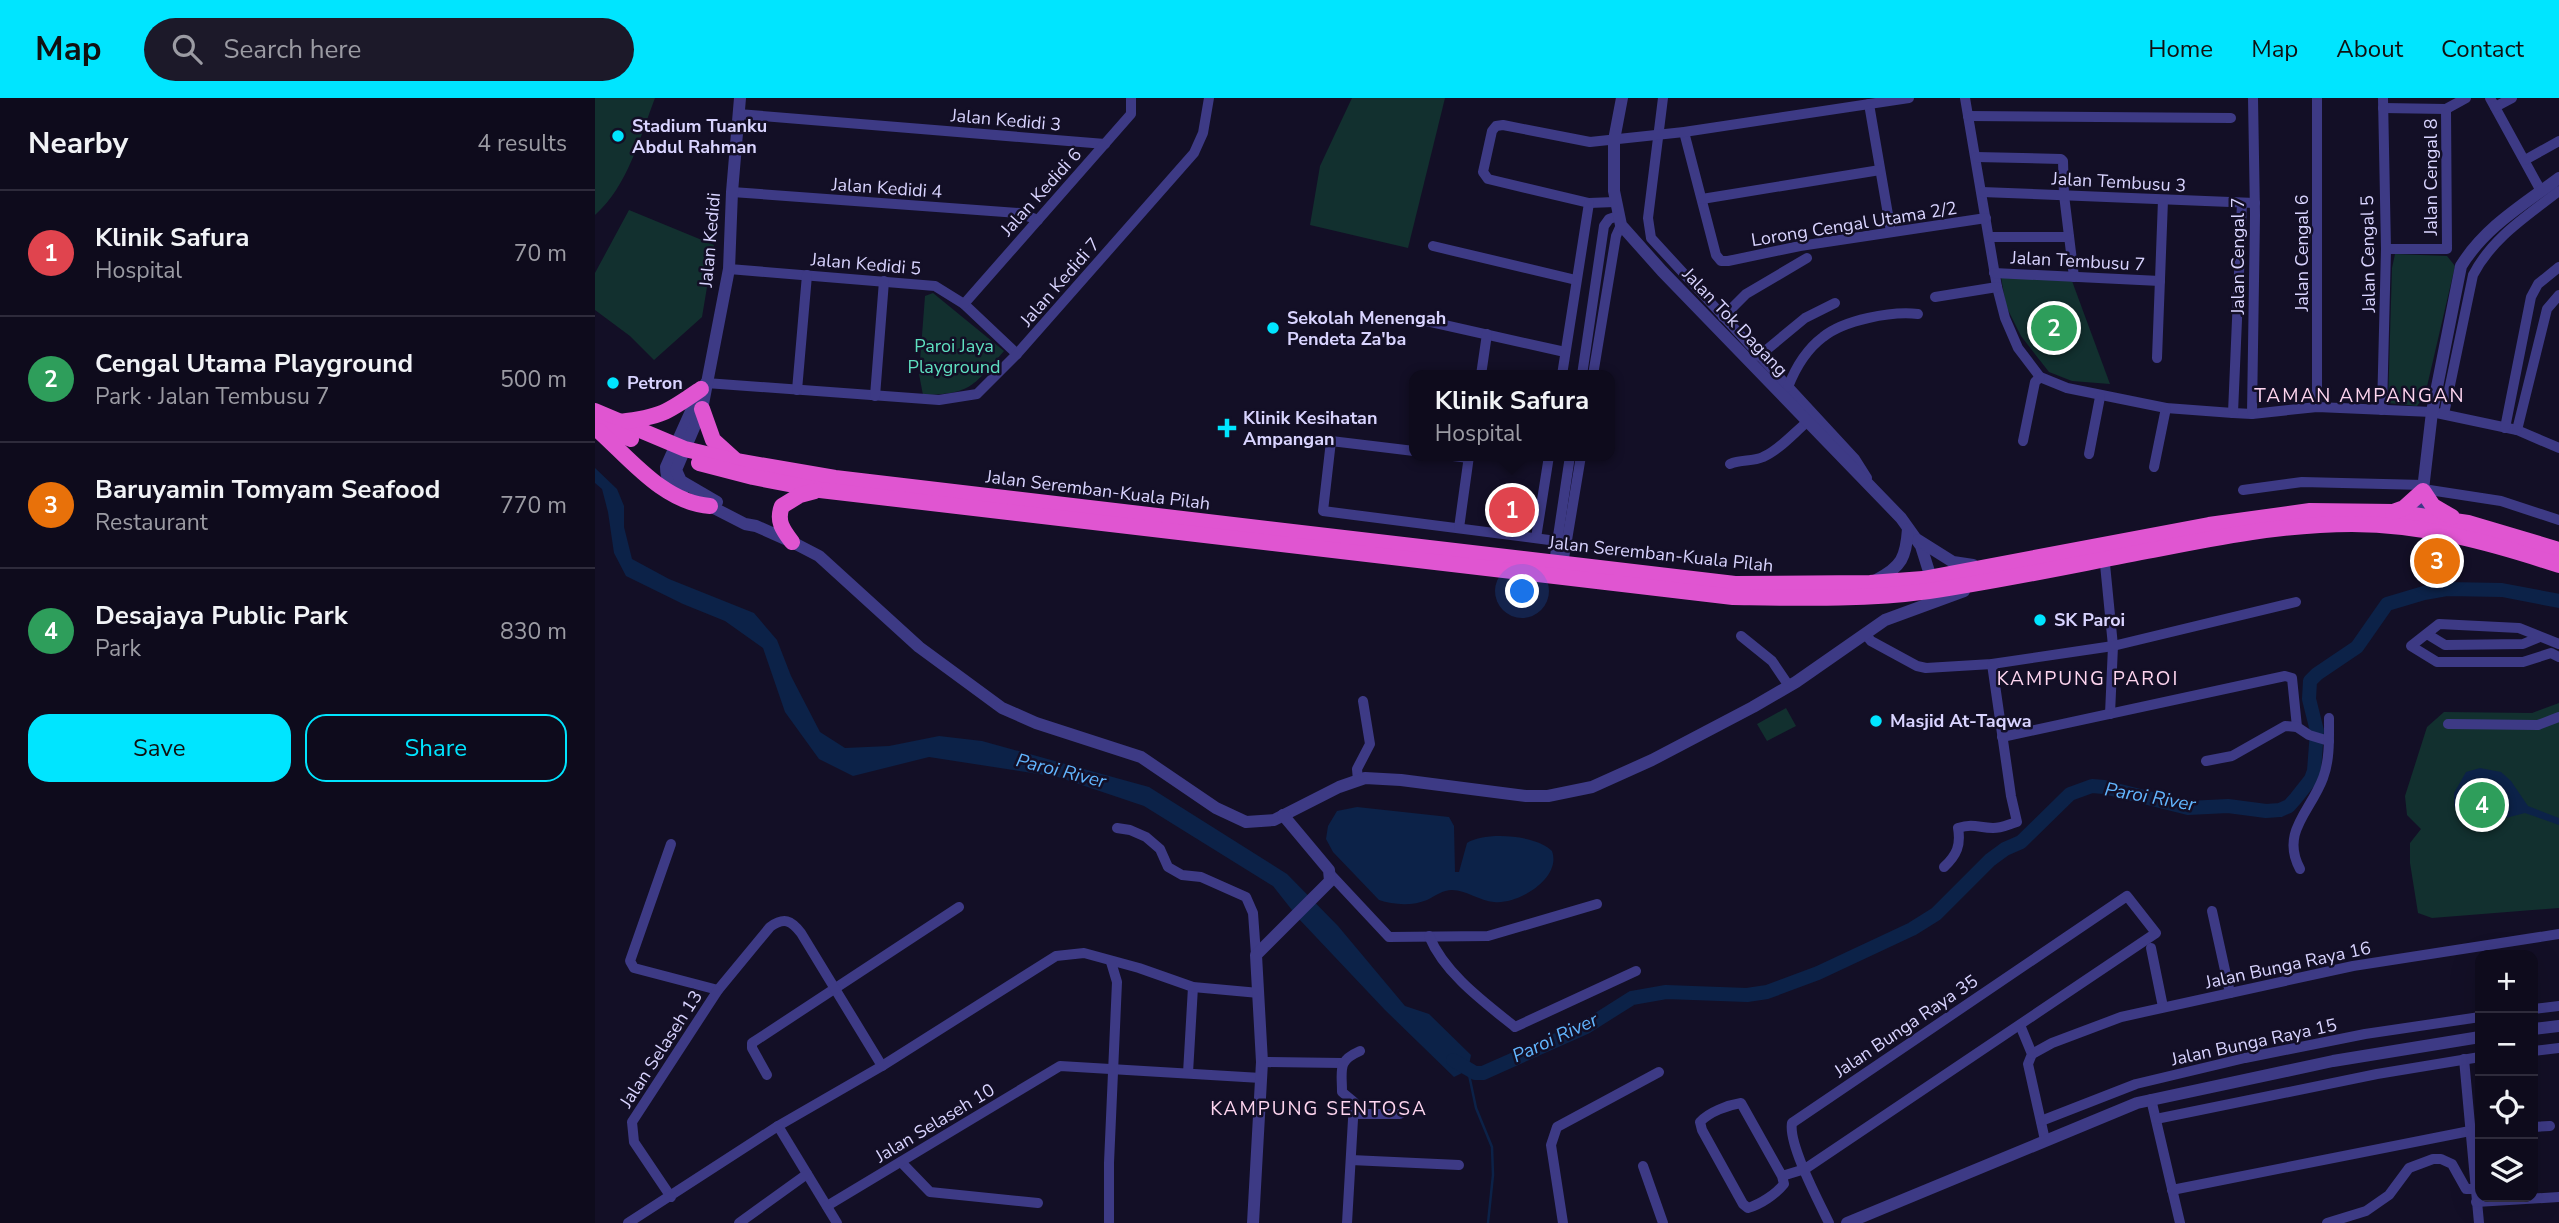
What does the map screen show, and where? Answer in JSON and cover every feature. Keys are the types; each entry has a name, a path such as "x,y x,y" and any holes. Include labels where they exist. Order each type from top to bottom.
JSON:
{"highway":[{"path":"618,422 656,417 668,412 704,386"},
{"path":"702,410 713,440 736,461"},
{"name":"Jalan Seremban-Kuala Pilah","path":"595,411 678,452 835,478 1735,584 1928,583"},
{"path":"595,426 666,490 697,505 710,506"},
{"name":"Jalan Seremban-Kuala Pilah","path":"595,426 753,477 820,490 1733,597 1848,598 2104,552 2261,517 2311,512 2393,512 2419,523 2559,565"},
{"path":"2393,512 2404,508 2423,488 2433,506 2468,523"},
{"path":"792,542 780,524 782,506 800,495 820,490"},
{"name":"Jalan Seremban-Kuala Pilah","path":"2104,552 2309,526 2419,523 2468,523 2559,550"}],"street":[{"name":"Jalan Kedidi","path":"704,386 729,269 740,98"},
{"name":"Jalan Kedidi 6","path":"964,304 1131,114 1131,98"},
{"name":"Jalan Kedidi 7","path":"704,386 939,400 977,394 1017,354 1194,153 1203,133 1209,98"},
{"path":"1594,370 1620,221 1615,202 1614,140 1622,98"},
{"path":"1663,98 1648,218 1650,238 1855,459 1865,473 1869,485"},
{"path":"1615,202 1588,203 1484,176 1492,131 1496,126 1503,125 1590,142 1685,132 1909,98"},
{"path":"1965,98 1994,273 2005,318 2018,348 2040,377 2100,397 2166,408 2252,414 2317,407 2438,413 2517,430 2559,448"},
{"name":"Jalan Cengal 7","path":"2252,414 2255,204 2253,98"},
{"name":"Jalan Cengal 6","path":"2317,98 2317,407"},
{"name":"Jalan Cengal 8","path":"2386,250 2447,249 2447,109 2466,98"},
{"path":"2512,98 2493,102 2541,191"},
{"path":"2383,103 2447,109"},
{"name":"Jalan Cengal 5","path":"2382,410 2386,250 2383,103"},
{"path":"1869,104 1891,232"},
{"name":"Jalan Kedidi 3","path":"738,114 1105,144"},
{"path":"1968,116 2231,118"},
{"path":"1685,132 1702,199 1880,170"},
{"path":"2525,160 2559,141"},
{"path":"1976,157 2061,159 2064,166 2064,195 2074,277"},
{"path":"2419,523 2461,266 2474,246 2493,226 2559,178"},
{"path":"2438,413 2473,275 2480,260 2507,230 2559,191"},
{"name":"Jalan Kedidi 4","path":"732,192 1019,213 1038,220"},
{"name":"Jalan Tembusu 3","path":"1982,192 2255,204"},
{"name":"Lorong Cengal Utama 2/2","path":"1702,199 1716,255 1721,261 1800,246 1986,218"},
{"path":"2157,358 2163,200"},
{"path":"1563,370 1588,203"},
{"path":"2233,413 2242,203"},
{"path":"1583,370 1604,226 1609,219 1620,221"},
{"name":"Jalan Tok Dagang","path":"1620,221 1807,422 1901,518 1910,532 1913,549 1928,583"},
{"path":"1989,237 2069,237"},
{"path":"1433,246 1576,280"},
{"path":"1723,317 1746,294 1807,258"},
{"path":"2505,428 2531,297 2538,284 2559,267"},
{"name":"Jalan Kedidi 5","path":"729,269 935,286 964,304 1017,354"},
{"name":"Jalan Tembusu 7","path":"1994,273 2160,281"},
{"path":"797,390 807,275"},
{"path":"875,396 884,281"},
{"path":"1935,297 1997,288"},
{"path":"2517,430 2547,309 2559,295"},
{"path":"1759,356 1805,318 1835,303"},
{"path":"1788,387 1794,373 1823,337 1882,314 1918,314"},
{"path":"1422,320 1565,352"},
{"path":"1482,370 1487,334"},
{"path":"2023,441 2035,382 2040,377"},
{"path":"704,386 702,410 678,452 666,467 666,476 676,489 745,524 756,526 819,556 919,647 1002,708 1036,723 1141,757 1216,808 1246,822 1267,821 1339,787 1358,780 1375,778 1526,796 1567,794 1593,786 1652,760 1789,687 1885,620 2002,570"},
{"path":"704,386 678,452 676,470 681,481 748,518 756,526"},
{"path":"2089,454 2100,397"},
{"path":"2154,467 2166,408"},
{"path":"1730,464 1738,460 1754,460 1765,456 1807,422"},
{"path":"1409,450 1331,441 1322,512 1557,541"},
{"path":"1459,528 1468,461"},
{"path":"1536,538 1548,461"},
{"path":"1558,564 1557,541 1569,461"},
{"path":"1558,564 1580,461"},
{"path":"2243,490 2302,482 2423,488 2501,501 2559,520"},
{"path":"1870,583 1890,573 1900,564 1910,532 1961,565 2002,570"},
{"path":"2104,552 2113,646 2110,714"},
{"path":"1866,635 1871,641 1917,666 1926,668 1992,664 2113,646 2296,603"},
{"path":"2559,644 2519,628 2439,624 2411,646 2437,662 2523,662 2551,653 2559,657"},
{"path":"2427,634 2445,645 2523,644 2540,637"},
{"path":"1741,636 1772,661 1789,687"},
{"path":"1944,867 1953,859 1960,844 1958,828 1973,824 1998,828 2017,822 1992,664"},
{"path":"2002,737 2285,676 2292,678 2298,727"},
{"path":"1358,780 1356,769 1370,744 1363,701"},
{"path":"2448,724 2538,725 2559,717"},
{"path":"2300,869 2293,856 2293,834 2323,777 2329,718"},
{"path":"2206,761 2232,756 2285,726 2298,727 2309,735 2325,740"},
{"path":"1283,815 1331,875 1389,937 1488,936 1597,904"},
{"path":"1117,828 1146,837 1160,849 1168,867 1182,875 1201,877 1246,897 1253,913 1262,1062 1253,1223"},
{"path":"671,844 630,961 631,965 718,990"},
{"path":"1256,954 1299,910 1319,894 1330,881 1331,875"},
{"name":"Jalan Bunga Raya 35","path":"1829,1223 1805,1170 1791,1130 1793,1123 2127,896 2156,933 2020,1025"},
{"path":"767,1075 752,1048 752,1043 959,907"},
{"path":"2211,911 2230,993"},
{"name":"Jalan Selaseh 13","path":"671,1197 633,1142 632,1122 718,990 770,927 786,920 794,924 835,989"},
{"name":"Jalan Bunga Raya 16","path":"2032,1054 2052,1043 2121,1017 2162,1007 2353,966 2559,934"},
{"path":"1429,936 1435,950 1463,983 1515,1027 1636,971"},
{"path":"2151,948 2162,1007"},
{"path":"628,1223 778,1126 882,1066 1056,956 1084,953 1193,987 1259,993"},
{"path":"1109,1223 1117,982 1111,962"},
{"path":"1188,1073 1193,987"},
{"path":"835,989 882,1066"},
{"path":"2538,1008 2559,1006"},
{"name":"Jalan Bunga Raya 15","path":"2041,1121 2136,1084 2245,1058 2365,1034 2475,1018"},
{"path":"1782,1176 1805,1170 2020,1025 2032,1054 2028,1064 2045,1140"},
{"path":"2538,1028 2559,1026"},
{"path":"1847,1223 2137,1103 2333,1061 2475,1038"},
{"path":"2538,1050 2559,1048"},
{"path":"1347,1223 1355,1114 1354,1102 1342,1092 1342,1063 1345,1058 1360,1051"},
{"path":"2156,1119 2341,1081 2475,1058"},
{"path":"2172,1190 2475,1129 2463,1059"},
{"path":"1262,1062 1342,1063"},
{"name":"Jalan Selaseh 10","path":"827,1206 1060,1066 1113,1069"},
{"path":"1113,1069 1261,1078"},
{"path":"1563,1223 1551,1145 1556,1127 1659,1072"},
{"path":"2151,1099 2180,1223"},
{"path":"1741,1103 1782,1176 1784,1184 1781,1188 1748,1208 1743,1204 1700,1122 1704,1117 1741,1103"},
{"path":"1355,1114 1400,1114"},
{"path":"778,1126 838,1223"},
{"path":"2538,1127 2550,1126"},
{"path":"2327,1223 2366,1211 2389,1195 2409,1168 2433,1159 2441,1158 2452,1164 2466,1189 2475,1189"},
{"path":"1351,1160 1459,1165"},
{"path":"901,1162 930,1192 1038,1203"},
{"path":"1643,1166 1663,1223"},
{"path":"740,1223 807,1174"},
{"path":"2538,1198 2559,1197"},
{"path":"2476,1202 2479,1223"}],"green space":[{"name":"Stadium Tuanku Abdul Rahman","path":"595,98 655,98 625,176 595,215"},
{"path":"1352,98 1445,98 1408,248 1310,225 1320,166"},
{"path":"629,210 714,245 702,317 654,360 630,336 595,310 595,273"},
{"path":"2395,254 2447,256 2455,266 2425,395 2417,406 2388,403 2392,268"},
{"path":"2001,277 2072,281 2110,384 2072,381 2049,372 2021,336 2006,306"},
{"name":"Paroi Jaya Playground","path":"933,293 1004,351 970,386 952,393 923,395 919,374 925,296"},
{"path":"2559,703 2559,908 2432,918 2418,913 2410,863 2410,843 2421,829 2407,815 2405,796 2427,727 2444,712 2532,713"},
{"path":"1786,708 1796,726 1767,741 1757,724"}],"water":[{"path":"595,468 617,489 624,506 624,527 632,559 669,579 754,613 777,640 791,676 820,732 845,748 889,746 939,736 982,741 1149,787 1287,874 1338,926 1405,1006 1429,1014 1471,1055 1468,1070 1454,1077 1385,1010 1299,919 1273,886 1144,806 1058,777 929,757 853,776 819,759 785,712 763,648 725,621 626,576 614,553 602,489 595,483"},
{"path":"2480,768 2501,772 2511,781 2528,806 2559,818 2559,825 2525,813 2490,822 2469,821 2459,815 2454,806 2454,793 2466,772"},
{"path":"1357,807 1449,817 1454,826 1455,872 1459,872 1467,843 1475,839 1498,836 1523,838 1545,846 1552,851 1551,871 1536,888 1504,902 1489,901 1452,890 1409,904 1379,900 1333,852 1326,839 1328,826 1337,811"}],"waterway":[{"name":"Paroi River","path":"1453,1060 1475,1073 1483,1073 1586,1027 1632,998 1666,992 1747,995 1767,992 1818,973 1912,929 1936,914 1990,860 2021,842 2070,794 2092,786 2188,808 2228,806 2280,810 2289,806 2296,798 2314,771 2317,731 2309,699 2310,681 2357,647 2387,604 2447,589 2502,590 2559,601"},
{"path":"1468,1070 1476,1108 1492,1147 1493,1175 1488,1223"}],"place":[{"name":"Stadium Tuanku Abdul Rahman","path":"618,136"},
{"name":"Sekolah Menengah Pendeta Za'ba","path":"1273,328"},
{"name":"Cengal Utama Playground","path":"2054,328"},
{"name":"Petron","path":"613,383"},
{"name":"Klinik Kesihatan Ampangan","path":"1227,428"},
{"name":"Klinik Safura","path":"1512,510"},
{"name":"Baruyamin Tomyam Seafood","path":"2437,561"},
{"name":"SK Paroi","path":"2040,620"},
{"name":"Masjid At-Taqwa","path":"1876,721"},
{"name":"Desajaya Public Park","path":"2482,805"}],"district":[{"name":"TAMAN AMPANGAN","path":"2360,396"},
{"name":"KAMPUNG PAROI","path":"2088,679"},
{"name":"KAMPUNG SENTOSA","path":"1319,1109"}]}
